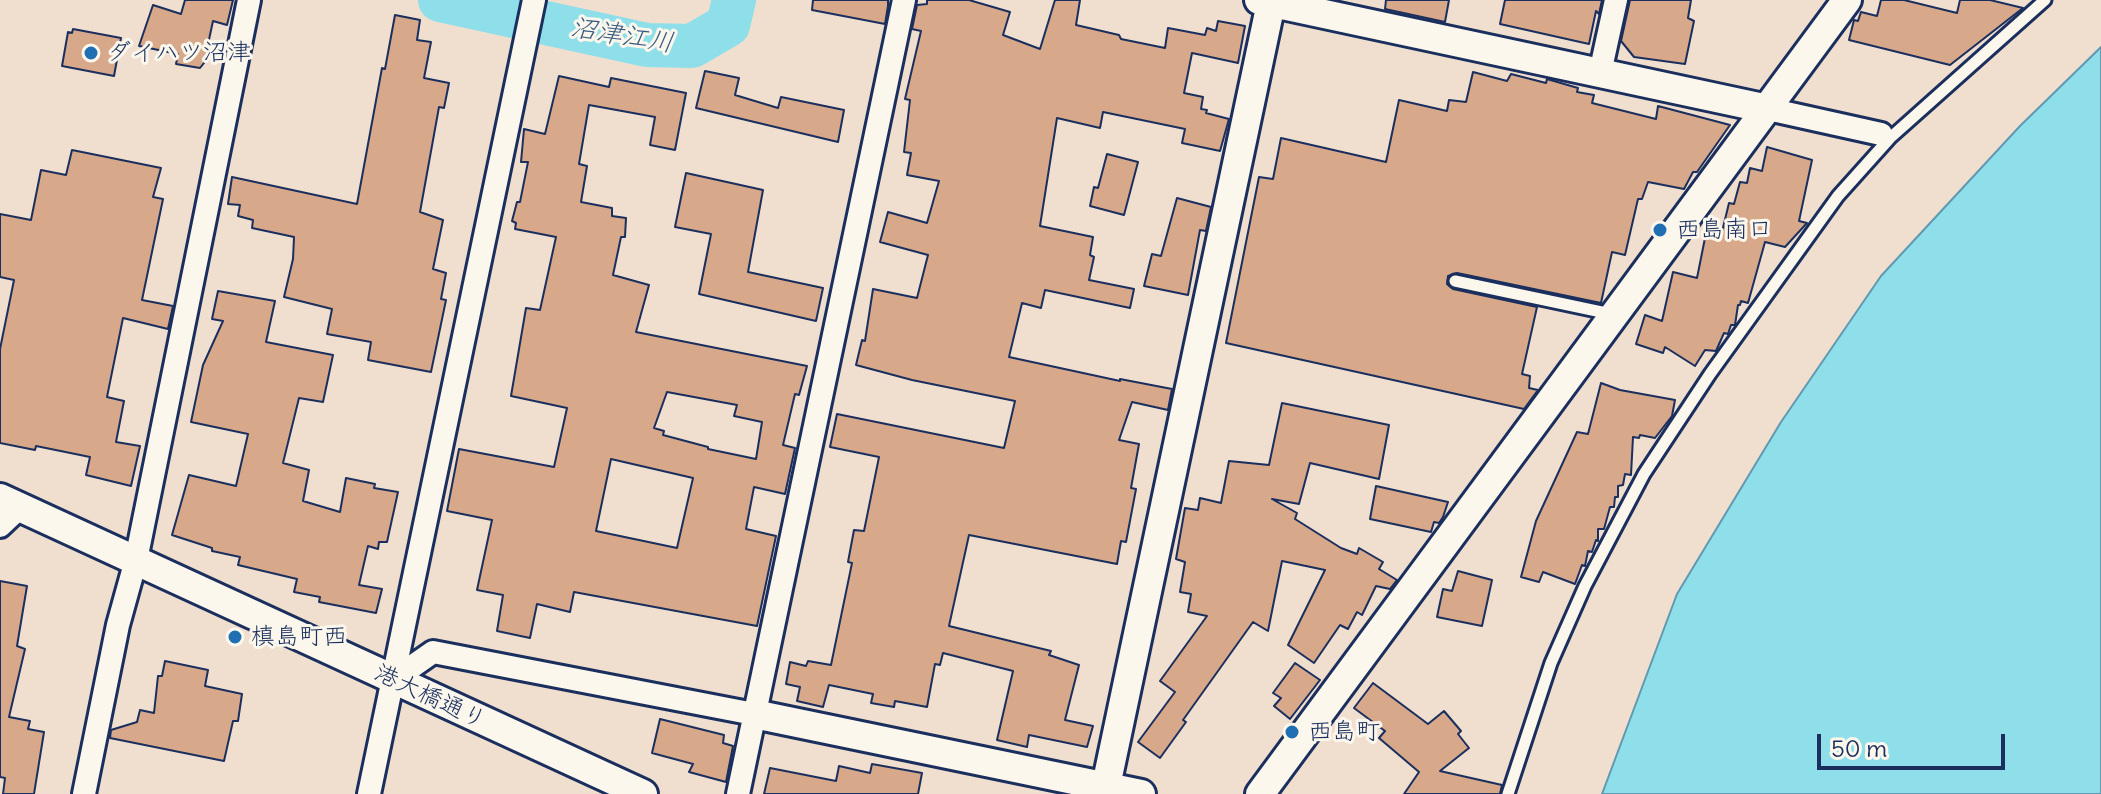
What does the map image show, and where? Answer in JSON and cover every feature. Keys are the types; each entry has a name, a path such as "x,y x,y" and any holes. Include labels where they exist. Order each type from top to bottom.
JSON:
{"street":[{"path":"84,794 118,625 136,560 249,0"},
{"path":"369,794 534,0"},
{"path":"738,794 904,0"},
{"path":"1600,73 1616,0"},
{"path":"1260,794 1847,0"},
{"path":"1106,786 1267,1 1885,136"},
{"name":"港大橋通り","path":"6,511 136,560 643,794"},
{"path":"393,680 433,652 1141,794"}],"lane":[{"path":"1508,794 1551,663 1585,586 1644,474 1710,374 1783,269 1885,136 2045,0"},
{"path":"1455,281 1617,315"}],"water":[{"path":"2101,47 2101,794 1602,794 1677,594 1781,422 1881,276 2020,126"}],"building":[{"path":"185,0 233,0 227,25 213,21 204,63 200,68 176,64 178,54 139,46 153,5 181,14"},
{"path":"813,0 888,0 885,24 812,10"},
{"path":"927,0 969,0 1010,12 1003,35 1040,49 1055,0 1080,0 1076,25 1165,48 1168,28 1205,35 1207,28 1216,31 1218,21 1245,26 1238,63 1192,53 1184,93 1203,97 1201,109 1207,110 1206,113 1229,119 1220,151 1182,143 1185,129 1103,112 1100,128 1057,118 1040,226 1093,237 1090,255 1094,257 1089,280 1134,289 1130,308 1045,290 1041,308 1022,303 1009,357 1172,389 1168,410 1132,402 1119,440 1139,444 1131,488 1136,489 1126,542 1121,541 1117,564 969,535 949,626 1051,651 1049,655 1079,665 1065,720 1093,726 1087,747 1029,735 1027,747 997,740 1013,671 943,653 940,665 935,664 927,707 895,701 894,707 871,703 873,694 829,685 823,707 797,701 800,687 786,684 790,662 806,666 808,661 831,665 852,563 848,562 854,530 864,531 879,457 830,447 837,414 1004,448 1015,401 856,365 862,340 865,341 873,289 917,298 928,255 880,242 888,212 927,223 939,181 907,175 911,153 904,152 910,100 905,99 921,31 912,29 917,5 927,4"},
{"path":"1386,0 1449,0 1445,22 1385,9"},
{"path":"1505,0 1602,0 1599,14 1596,11 1589,44 1500,24"},
{"path":"1630,0 1691,0 1688,18 1694,21 1685,64 1634,57 1621,41"},
{"path":"1881,0 1904,0 1957,13 1960,0 1990,0 2023,8 1950,65 1849,40 1854,20 1858,21 1861,12 1877,16"},
{"path":"395,15 420,20 417,40 431,42 424,78 449,83 444,108 439,107 420,212 443,220 433,269 446,273 441,299 446,300 431,372 368,360 371,342 327,334 332,309 284,297 293,259 294,237 252,228 253,220 238,216 240,205 228,204 232,177 357,204"},
{"path":"73,29 121,38 114,76 62,66 68,32 72,33"},
{"path":"705,71 739,78 735,95 778,108 781,97 844,110 838,142 696,108"},
{"path":"1473,72 1507,81 1511,74 1546,83 1547,79 1578,88 1577,92 1594,95 1592,103 1656,119 1658,106 1730,125 1697,172 1693,172 1684,189 1648,182 1642,199 1638,199 1625,255 1612,252 1601,303 1457,273 1448,276 1447,284 1453,289 1537,307 1522,374 1530,376 1529,388 1538,390 1524,409 1226,343 1259,177 1273,179 1281,138 1386,162 1399,100 1447,111 1449,100 1466,102"},
{"path":"559,76 609,87 611,78 686,93 675,150 650,145 655,117 589,105 579,164 587,166 581,202 612,208 612,216 626,218 625,237 621,237 613,275 649,285 636,332 807,366 799,395 795,394 783,445 795,448 785,494 754,487 746,529 776,536 757,626 574,592 570,612 537,604 530,638 497,631 503,595 477,590 492,520 447,511 459,449 554,467 567,408 511,396 526,308 540,310 556,237 515,229 516,223 512,221 517,202 520,202 528,162 521,162 524,129 545,134","holes":["667,392 737,405 734,416 762,422 756,459 663,435 664,431 654,428","611,459 693,478 677,548 596,531"]},
{"path":"1767,147 1812,160 1799,221 1807,223 1785,247 1765,242 1748,303 1741,301 1735,325 1731,325 1728,334 1724,333 1716,351 1705,350 1695,366 1665,347 1663,353 1636,344 1645,315 1662,321 1673,272 1697,278 1706,233 1721,236 1729,203 1734,204 1740,182 1747,183 1750,168 1762,171"},
{"path":"72,150 161,168 153,197 163,199 142,300 173,306 168,329 123,318 107,397 124,401 116,442 140,446 131,486 86,475 90,457 36,446 35,450 0,443 0,349 14,280 0,277 0,214 31,220 41,170 66,175"},
{"path":"1107,154 1138,162 1124,215 1090,206"},
{"path":"686,173 763,190 748,272 823,288 816,321 699,294 711,234 675,227"},
{"path":"1177,198 1211,207 1206,231 1200,230 1188,295 1144,286 1152,254 1161,256"},
{"path":"218,291 275,301 266,342 333,355 323,402 299,398 283,463 309,470 303,501 340,512 346,478 398,492 387,542 379,542 378,549 368,546 359,585 382,589 376,613 319,602 320,597 294,592 297,579 238,565 240,557 212,551 212,548 172,535 189,475 236,486 248,434 191,422 203,365 223,321 212,319"},
{"path":"1601,383 1620,390 1675,400 1672,416 1655,438 1633,437 1631,475 1625,474 1623,485 1618,486 1614,507 1610,507 1604,529 1598,529 1598,541 1592,552 1588,551 1585,566 1582,565 1575,584 1543,572 1539,582 1521,577 1536,521 1577,432 1588,434"},
{"path":"1282,403 1389,425 1379,479 1310,463 1299,504 1272,499 1297,513 1295,519 1341,548 1357,554 1359,548 1383,562 1379,569 1397,580 1390,589 1376,586 1362,615 1357,612 1348,629 1340,625 1314,663 1288,645 1325,570 1282,561 1268,631 1253,622 1183,720 1186,722 1160,758 1138,742 1175,692 1160,681 1207,616 1188,612 1191,594 1180,592 1185,562 1176,559 1185,508 1198,510 1200,498 1221,503 1229,461 1269,465"},
{"path":"1376,486 1448,502 1443,517 1439,523 1434,522 1431,532 1370,519"},
{"path":"1458,571 1492,580 1482,626 1437,617 1443,589 1452,591"},
{"path":"0,581 27,586 17,646 25,649 9,717 30,721 28,729 44,732 34,794 3,794 5,778 0,777"},
{"path":"165,661 208,670 205,686 242,694 238,721 233,721 224,761 110,738 111,730 137,722 140,710 154,713 158,676 162,676"},
{"path":"1295,663 1320,680 1290,719 1274,706 1281,698 1273,693"},
{"path":"1373,683 1428,724 1444,711 1461,731 1458,734 1469,748 1440,771 1502,785 1500,794 1404,794 1419,772 1379,738 1385,731 1354,708"},
{"path":"660,719 724,735 723,743 733,746 726,782 689,772 693,764 652,753"},
{"path":"872,764 922,773 918,794 764,794 770,768 836,781 839,766 870,773"}],"waterway":[{"name":"沼津江川","path":"440,0 647,45 692,46 728,25 734,0"}],"place":[{"name":"ダイハツ沼津","path":"91,53"},
{"name":"西島南口","path":"1660,230"},
{"name":"槙島町西","path":"235,637"},
{"name":"西島町","path":"1292,732"}]}
